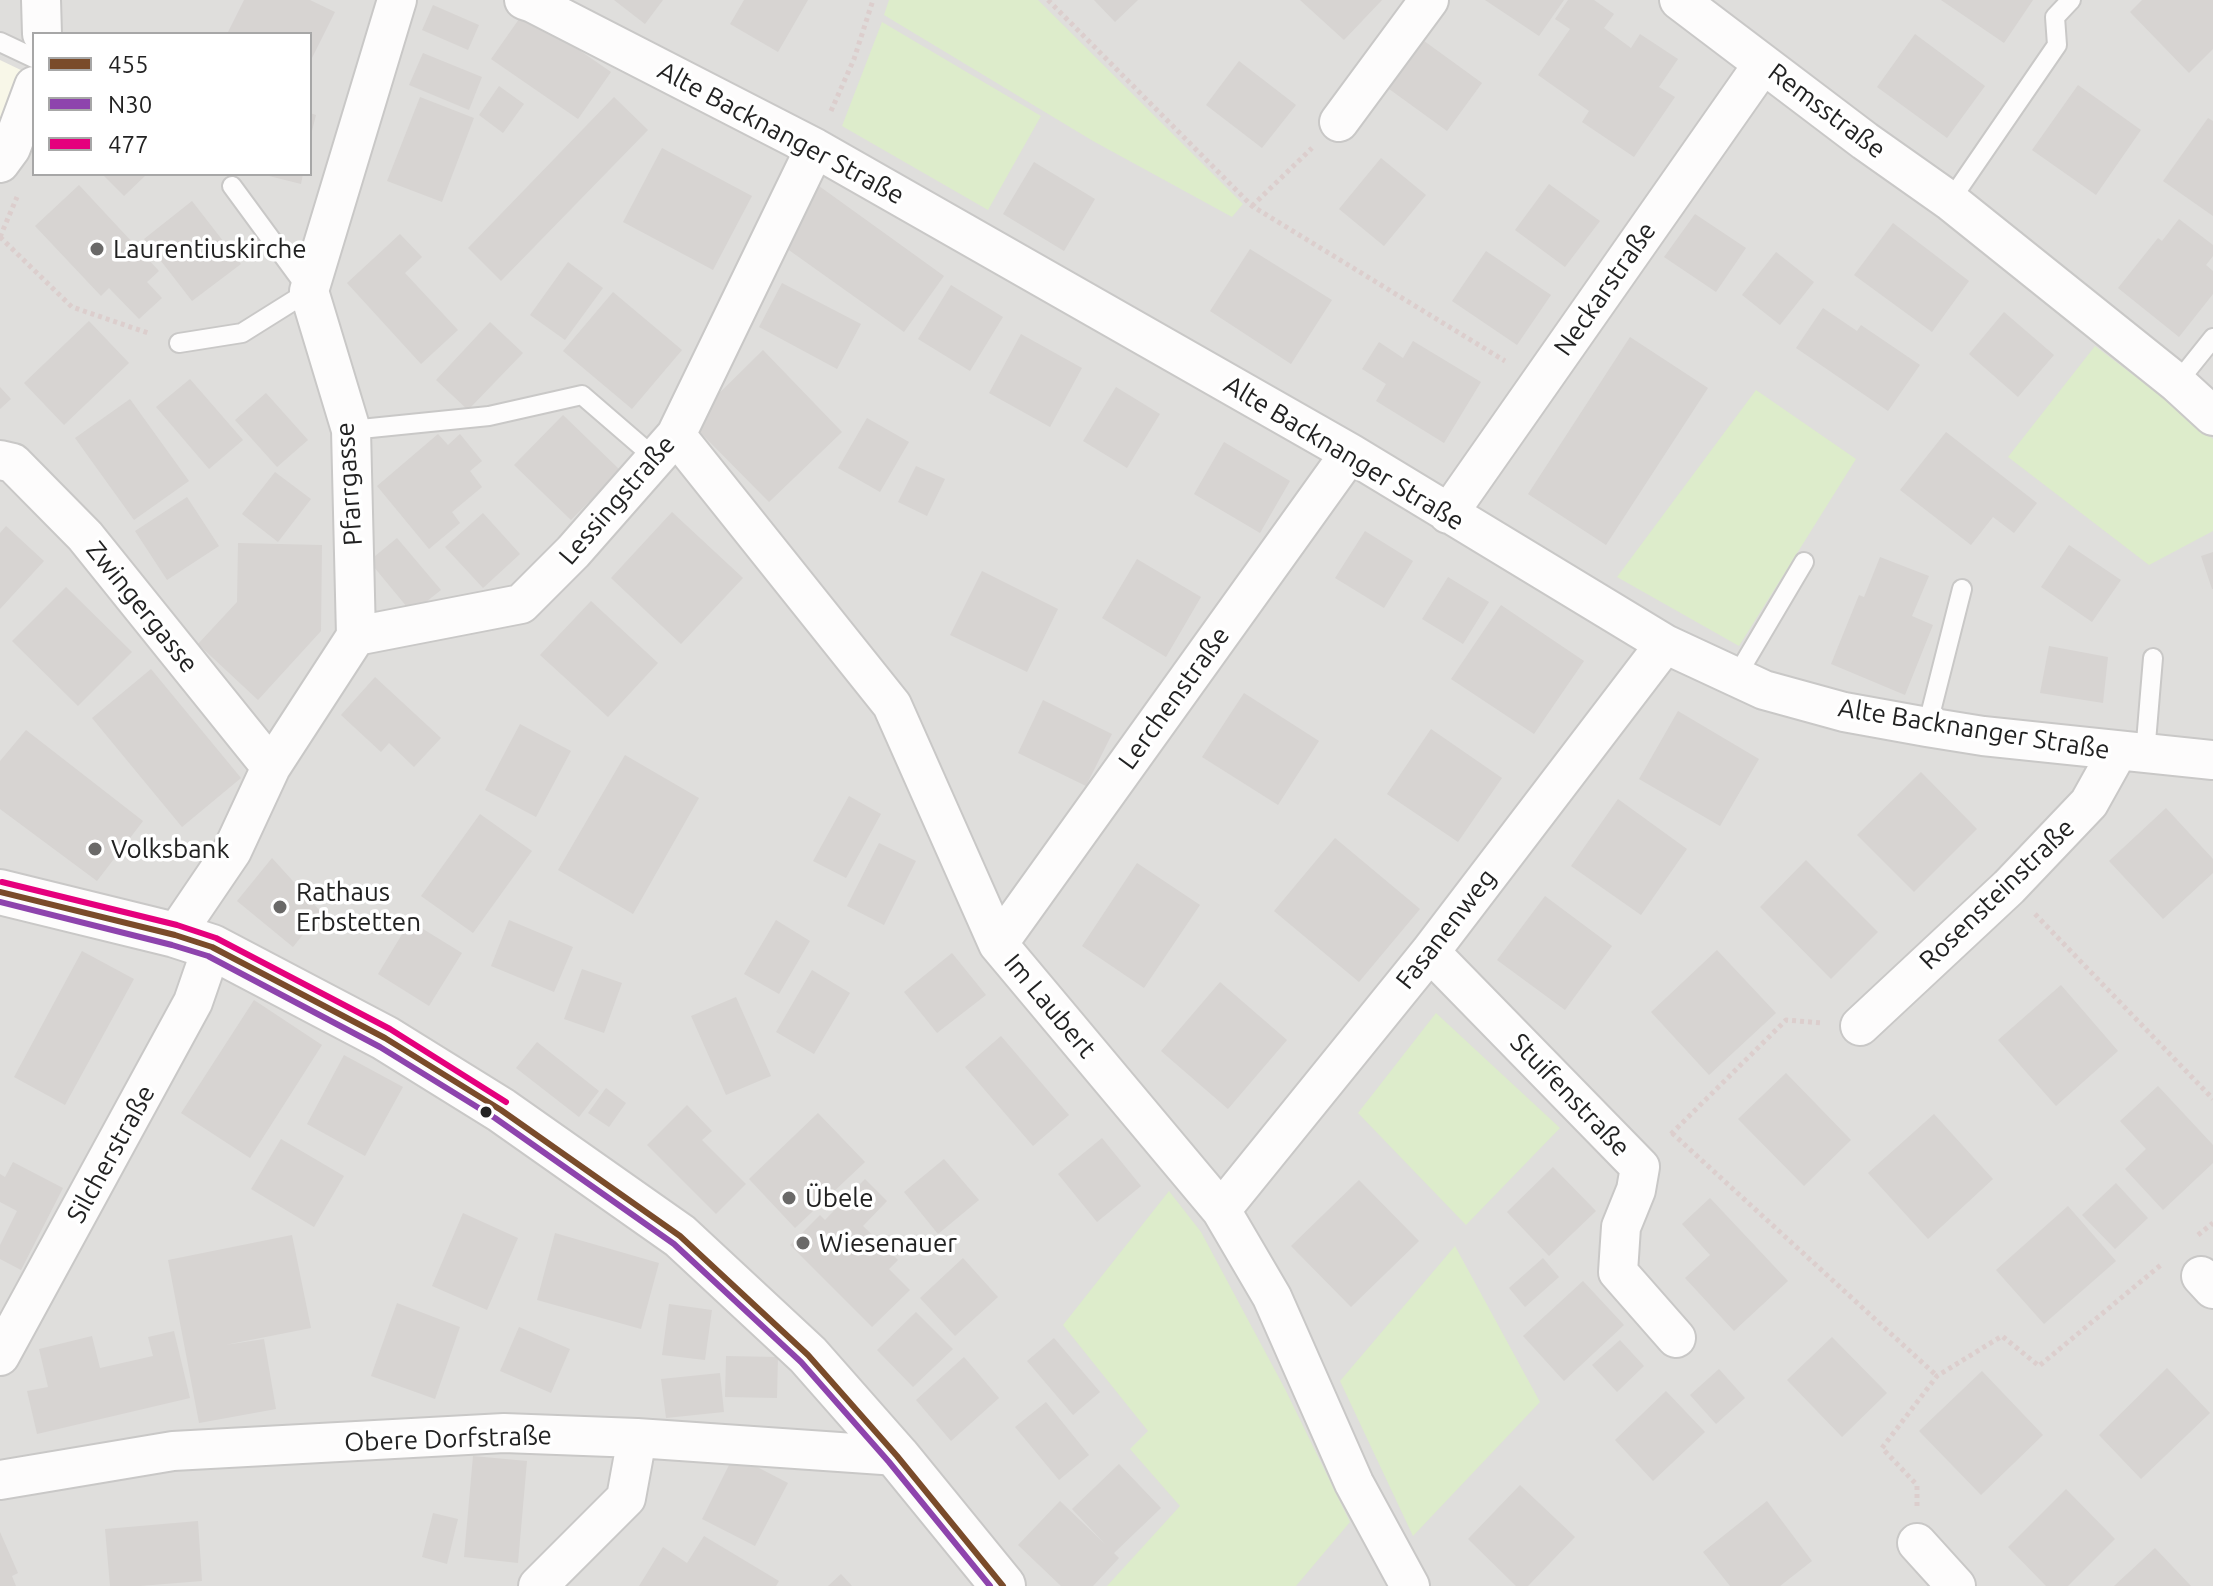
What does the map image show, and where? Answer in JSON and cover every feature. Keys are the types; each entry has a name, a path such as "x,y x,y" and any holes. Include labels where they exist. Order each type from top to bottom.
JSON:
{"street":[{"path":"41,0 42,32"},
{"path":"309,291 397,0"},
{"name":"Alte Backnanger Straße","path":"524,0 815,148 1350,453 1665,644 1764,690 1844,712 1983,736 2213,760"},
{"path":"1339,122 1429,0"},
{"name":"Remsstraße","path":"1700,7 1763,64 1950,201 2177,383 2213,416"},
{"name":"Neckarstraße","path":"1448,514 1763,64"},
{"path":"0,163 11,148 32,91"},
{"name":"Lessingstraße","path":"356,636 521,604 573,552 666,447 815,148"},
{"name":"Pfarrgasse","path":"309,291 351,430 356,636"},
{"name":"Im Laubert","path":"666,447 892,705 998,944 1221,1210 1272,1297 1354,1483 1410,1586"},
{"name":"Lerchenstraße","path":"998,944 1350,453"},
{"name":"Zwingergasse","path":"0,460 13,463 85,536 271,767"},
{"path":"194,941 271,767 356,636"},
{"name":"Fasanenweg","path":"1221,1210 1430,952 1665,644"},
{"name":"Rosensteinstraße","path":"1860,1026 2009,887 2089,803 2132,752"},
{"path":"0,892 194,941 385,1038 501,1110 680,1236 808,1355 897,1456 1003,1586"},
{"name":"Silcherstraße","path":"0,1356 193,1002 194,941"},
{"name":"Stuifenstraße","path":"1430,952 1640,1167 1636,1190 1621,1227 1618,1272 1676,1338"},
{"name":"Obere Dorfstraße","path":"0,1480 173,1451 504,1433 637,1438 897,1456"},
{"path":"538,1586 626,1498 637,1438"},
{"path":"1917,1543 1956,1586"}],"lane":[{"path":"1950,201 2057,45 2055,17 2071,0"},
{"path":"0,42 32,57"},
{"path":"179,343 242,333 309,291 232,186"},
{"path":"2177,383 2213,338"},
{"path":"351,430 489,416 582,395 666,447"},
{"path":"1736,677 1804,562"},
{"path":"1927,727 1962,589"},
{"path":"2132,752 2153,658"}],"path":[{"path":"815,148 854,59 873,0"},
{"path":"1048,0 1252,206 1539,382"},
{"path":"1252,206 1339,122"},
{"path":"0,237 72,307 179,343"},
{"path":"2009,887 2213,1099"},
{"path":"1640,1167 1786,1020 1860,1026"},
{"path":"1672,1133 1937,1376"},
{"path":"2193,1238 2213,1223"},
{"path":"1917,1543 1917,1485 1882,1448 1937,1376 2002,1336 2039,1366 2195,1274"}],"shaded area":[{"path":"0,0 2213,0 2213,1586 0,1586"},
{"path":"0,60 25,72 0,123"}],"green space":[{"path":"889,0 1038,0 1243,204 1232,217 1093,141 884,15"},
{"path":"882,22 1041,116 988,210 842,126"},
{"path":"2095,346 2213,439 2213,531 2149,565 2008,457"},
{"path":"1756,390 1856,459 1739,646 1617,577"},
{"path":"1436,1013 1560,1128 1466,1225 1358,1113"},
{"path":"1169,1191 1201,1232 1285,1389 1350,1522 1296,1586 1107,1586 1180,1506 1130,1449 1148,1431 1063,1325"},
{"path":"1455,1246 1540,1402 1413,1536 1340,1381"}],"building":[{"path":"244,0 310,0 335,12 312,58 312,32 228,32"},
{"path":"614,0 663,0 645,24"},
{"path":"744,0 808,0 778,52 730,24"},
{"path":"1094,0 1138,0 1115,22"},
{"path":"1300,0 1382,0 1344,40"},
{"path":"1485,0 1564,0 1539,36"},
{"path":"1568,0 1594,0 1614,14 1604,28 1631,48 1640,34 1678,59 1659,87 1675,97 1634,157 1582,122 1589,111 1538,75 1570,29 1555,19"},
{"path":"1941,0 2033,0 2004,43"},
{"path":"2142,0 2213,0 2213,49 2189,73 2130,12"},
{"path":"433,5 479,25 468,50 422,30"},
{"path":"524,12 611,72 578,119 491,59"},
{"path":"1915,34 1985,86 1947,138 1877,87"},
{"path":"1420,38 1482,83 1447,131 1385,86"},
{"path":"423,53 482,77 469,110 409,85"},
{"path":"1239,61 1296,105 1262,148 1206,105"},
{"path":"2078,85 2141,130 2096,195 2032,150"},
{"path":"499,86 524,104 503,133 479,115"},
{"path":"420,97 474,118 442,202 387,181"},
{"path":"614,97 648,130 501,281 468,248"},
{"path":"2208,118 2213,121 2213,216 2163,181"},
{"path":"662,148 752,196 713,270 623,222"},
{"path":"1381,158 1426,195 1384,246 1339,209"},
{"path":"1034,162 1095,199 1064,251 1003,214"},
{"path":"104,176 145,176 124,196"},
{"path":"269,176 303,176 301,184"},
{"path":"1549,184 1600,221 1565,267 1515,230"},
{"name":"Laurentiuskirche","path":"79,185 159,271 147,282 162,298 139,319 109,288 101,296 35,226"},
{"path":"819,186 944,276 904,332 779,243"},
{"path":"192,201 241,264 192,301 144,239"},
{"path":"1695,214 1746,248 1716,292 1664,257"},
{"path":"2179,219 2213,245 2213,256 2206,265 2213,271 2213,294 2179,337 2118,288 2158,238 2162,241"},
{"path":"1893,223 1969,281 1932,332 1854,275"},
{"path":"400,234 422,257 405,273 458,330 421,364 347,283"},
{"path":"1250,249 1332,300 1291,364 1210,311"},
{"path":"1486,251 1551,295 1517,345 1452,301"},
{"path":"1776,252 1814,282 1780,325 1742,295"},
{"path":"568,262 603,288 565,340 530,315"},
{"path":"782,283 861,324 837,369 759,327"},
{"path":"951,285 1003,317 970,371 918,339"},
{"path":"613,292 682,350 632,409 563,351"},
{"path":"1823,308 1857,331 1861,325 1920,365 1888,411 1796,348"},
{"path":"2004,312 2054,355 2018,397 1969,354"},
{"path":"89,321 129,363 64,425 24,383"},
{"path":"490,322 523,353 468,410 436,380"},
{"path":"1021,334 1082,368 1050,427 989,393"},
{"path":"1630,337 1708,388 1606,545 1528,494"},
{"path":"1413,341 1481,382 1444,443 1376,401 1386,384 1362,369 1379,342 1403,358"},
{"path":"763,350 842,432 769,502 690,422"},
{"path":"190,379 243,440 209,469 156,407"},
{"path":"0,387 11,399 0,409"},
{"path":"1116,387 1160,414 1127,468 1083,441"},
{"path":"266,393 308,440 277,467 235,420"},
{"path":"130,399 189,481 134,520 75,438"},
{"path":"563,415 620,470 571,520 514,465"},
{"path":"867,418 909,442 880,492 838,468"},
{"path":"1946,432 2037,503 2014,533 1993,517 1971,545 1900,490"},
{"path":"438,434 448,445 460,434 482,461 470,471 482,487 452,512 460,523 429,549 377,486"},
{"path":"1224,442 1290,481 1260,533 1194,494"},
{"path":"916,466 945,479 927,516 898,502"},
{"path":"275,472 311,499 278,542 242,514"},
{"path":"187,497 219,546 167,580 135,531"},
{"path":"672,512 743,578 681,644 611,578"},
{"path":"483,513 520,554 483,588 445,547"},
{"path":"6,526 44,561 0,609 0,533"},
{"path":"1365,531 1413,561 1384,608 1335,578"},
{"path":"397,538 441,590 412,613 369,561"},
{"path":"238,543 322,545 321,631 258,700 198,644 237,602"},
{"path":"2069,545 2121,580 2092,622 2041,587"},
{"path":"2213,552 2213,589 2212,589 2201,556"},
{"path":"1880,557 1929,576 1912,616 1933,625 1905,695 1831,664 1859,595 1864,597"},
{"path":"1137,559 1201,597 1166,657 1102,618"},
{"path":"982,571 1058,609 1027,672 950,635"},
{"path":"1448,577 1489,602 1463,644 1422,619"},
{"path":"66,587 132,652 78,706 12,641"},
{"path":"591,601 658,663 608,717 540,655"},
{"path":"1501,605 1584,661 1534,734 1451,679"},
{"path":"2049,646 2108,657 2103,703 2040,693"},
{"path":"151,669 241,778 182,827 92,718"},
{"path":"375,677 441,738 414,767 389,743 381,752 341,715"},
{"path":"1244,693 1319,741 1278,805 1202,757"},
{"path":"1043,700 1112,734 1086,786 1018,753"},
{"path":"1678,711 1759,759 1720,826 1639,779"},
{"path":"520,724 571,751 536,817 485,790"},
{"path":"1431,729 1502,778 1458,842 1387,794"},
{"path":"26,730 143,821 97,881 0,809 0,761"},
{"path":"625,755 699,798 633,914 558,870"},
{"path":"1921,772 1977,829 1914,892 1857,835"},
{"path":"849,796 881,814 846,878 813,861"},
{"path":"1618,799 1687,849 1641,915 1571,866"},
{"path":"2166,808 2213,859 2213,873 2163,919 2109,861"},
{"path":"480,814 532,851 473,933 421,896"},
{"path":"1335,838 1420,909 1359,982 1274,911"},
{"path":"879,843 916,861 884,925 847,906"},
{"name":"Rathaus Erbstetten","path":"272,858 321,912 293,947 237,901"},
{"path":"1806,860 1878,932 1831,979 1760,907"},
{"path":"1137,863 1200,905 1144,988 1082,946"},
{"path":"1545,896 1612,946 1565,1010 1497,960"},
{"path":"509,920 573,947 554,992 491,966"},
{"path":"776,920 810,941 779,994 744,974"},
{"path":"410,921 462,953 429,1006 378,974"},
{"path":"1717,950 1776,1013 1709,1075 1651,1012"},
{"path":"82,951 134,979 65,1105 14,1077"},
{"path":"952,953 986,995 937,1033 904,992"},
{"path":"582,969 622,983 604,1033 564,1019"},
{"path":"812,970 850,993 814,1054 776,1032"},
{"path":"1220,982 1287,1040 1228,1109 1161,1051"},
{"path":"2061,985 2118,1051 2056,1106 1998,1040"},
{"path":"736,997 771,1076 726,1095 691,1016"},
{"path":"254,1000 322,1045 250,1158 181,1113"},
{"path":"1001,1036 1069,1115 1033,1146 965,1067"},
{"path":"537,1042 599,1091 579,1117 516,1068"},
{"path":"344,1055 403,1087 365,1156 307,1124"},
{"path":"1786,1073 1851,1140 1804,1186 1738,1119"},
{"path":"2158,1086 2213,1145 2213,1163 2163,1210 2125,1169 2146,1149 2120,1121"},
{"path":"606,1088 626,1103 609,1127 588,1113"},
{"path":"687,1105 712,1131 702,1140 746,1184 716,1214 647,1145"},
{"path":"818,1113 865,1162 795,1228 749,1179"},
{"path":"1934,1114 1993,1179 1928,1239 1868,1173"},
{"path":"1102,1138 1141,1186 1097,1222 1058,1174"},
{"path":"281,1139 344,1176 314,1227 251,1189"},
{"path":"944,1159 979,1200 938,1234 904,1192"},
{"path":"13,1162 63,1188 21,1270 0,1259 0,1245 17,1211 0,1202 0,1174 5,1177"},
{"path":"1553,1167 1596,1211 1549,1256 1507,1212"},
{"path":"865,1179 887,1201 863,1226 898,1260 889,1269 910,1290 872,1327 790,1245 820,1215 825,1220"},
{"path":"1359,1180 1419,1241 1351,1307 1291,1246"},
{"path":"2116,1183 2148,1218 2115,1249 2082,1215"},
{"path":"1710,1198 1788,1281 1734,1331 1685,1278 1710,1255 1682,1224"},
{"path":"2068,1206 2116,1261 2044,1324 1996,1270"},
{"path":"463,1213 518,1238 487,1310 432,1286"},
{"path":"555,1233 659,1263 641,1329 537,1300"},
{"path":"292,1235 311,1328 225,1345 264,1339 276,1409 199,1423 168,1260"},
{"path":"963,1258 998,1297 955,1336 920,1298"},
{"path":"1543,1258 1559,1277 1525,1307 1509,1288"},
{"path":"1583,1281 1624,1325 1564,1381 1523,1336"},
{"path":"397,1303 460,1327 435,1399 371,1376"},
{"path":"669,1304 712,1310 705,1360 662,1355"},
{"path":"916,1312 953,1349 913,1387 877,1350"},
{"path":"519,1327 570,1349 551,1393 500,1371"},
{"path":"174,1331 190,1398 37,1434 27,1391 48,1387 39,1349 92,1336 100,1368 153,1356 148,1337"},
{"path":"1832,1337 1887,1393 1842,1437 1787,1380"},
{"path":"1054,1338 1100,1392 1073,1415 1027,1361"},
{"path":"1620,1340 1644,1366 1617,1392 1592,1365"},
{"path":"726,1356 778,1357 777,1398 725,1397"},
{"path":"964,1357 999,1398 951,1441 916,1400"},
{"path":"2167,1368 2210,1413 2141,1479 2099,1435"},
{"path":"1719,1369 1745,1398 1716,1424 1690,1395"},
{"path":"1982,1371 2043,1435 1981,1495 1919,1431"},
{"path":"720,1373 724,1412 666,1418 661,1379"},
{"path":"1666,1391 1705,1432 1653,1481 1615,1440"},
{"path":"1046,1402 1089,1455 1059,1480 1015,1427"},
{"path":"734,1455 788,1483 755,1546 702,1519"},
{"path":"473,1456 527,1461 518,1563 464,1557"},
{"path":"1119,1464 1161,1508 1114,1553 1119,1558 1093,1586 1061,1586 1018,1545 1060,1501 1105,1544 1072,1509"},
{"path":"1520,1485 1575,1537 1528,1586 1516,1586 1468,1539"},
{"path":"2066,1489 2115,1539 2068,1586 2046,1586 2008,1547"},
{"path":"1767,1501 1812,1561 1780,1586 1730,1586 1703,1552"},
{"path":"433,1513 458,1519 447,1564 422,1557"},
{"path":"198,1521 202,1581 110,1586 105,1529"},
{"path":"0,1532 18,1573 12,1576 16,1586 0,1586"},
{"path":"704,1536 779,1581 776,1586 639,1586 663,1547 687,1563"},
{"path":"2155,1548 2191,1586 2114,1586"},
{"path":"841,1574 852,1586 828,1586"}],"transit line":[{"name":"477","path":"2,882 177,925 216,938 390,1029 506,1102"},
{"name":"455","path":"0,892 212,947 385,1038 501,1110 680,1236 808,1355 897,1456 1003,1586"},
{"name":"N30","path":"0,902 208,956 380,1047 495,1118 674,1244 801,1362 889,1462 990,1586"}],"place":[{"name":"Laurentiuskirche","path":"97,249"},
{"name":"Volksbank","path":"95,849"},
{"name":"Rathaus Erbstetten","path":"280,907"},
{"name":"Übele","path":"789,1198"},
{"name":"Wiesenauer","path":"803,1243"}]}
